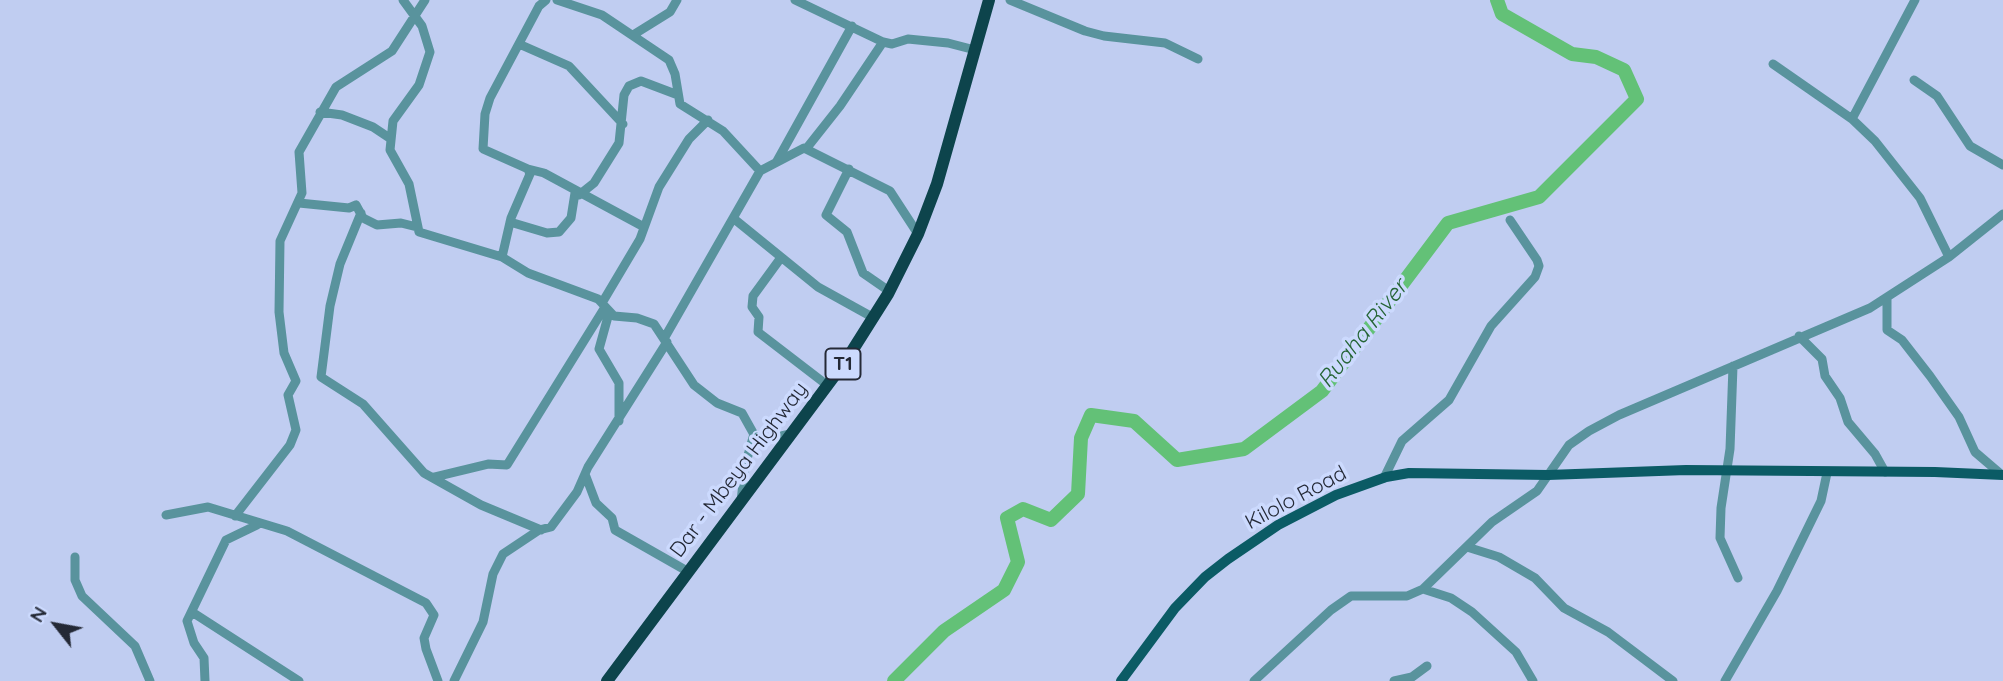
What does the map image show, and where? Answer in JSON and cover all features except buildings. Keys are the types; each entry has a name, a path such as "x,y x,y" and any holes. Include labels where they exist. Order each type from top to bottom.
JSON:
{"highway":[{"name":"Dar - Mbeya Highway","path":"607,681 874,318 918,234 937,184 989,0"}],"main road":[{"name":"Kilolo Road","path":"1122,681 1175,608 1205,577 1228,559 1278,525 1336,495 1384,478 1409,473 1548,475 1727,471 2002,475"}],"street":[{"path":"403,0 422,26 430,52 419,85 393,121 391,139 391,154 409,184 417,227"},
{"path":"235,516 272,463 290,445 296,430 289,395 296,381 284,353 279,312 280,241 302,192 297,160 303,141 335,87 386,57 400,43 426,0"},
{"path":"422,26 426,0"},
{"path":"545,0 539,6 487,105 481,144 485,150 544,173 577,194 644,227"},
{"path":"557,0 602,15 670,61 680,104 727,134 760,171"},
{"path":"632,35 670,12 677,0"},
{"path":"797,0 883,42 892,44 908,39 948,43 975,50"},
{"path":"1010,0 1085,31 1104,36 1165,43 1198,59"},
{"path":"1852,119 1915,0"},
{"path":"777,162 852,26"},
{"path":"806,149 840,106 883,42"},
{"path":"519,44 569,66 623,124"},
{"path":"1773,64 1852,119 1889,157 1920,198 1949,257"},
{"path":"1914,80 1937,96 1970,146 2003,165"},
{"path":"510,222 547,233 559,232 571,218 577,194 592,186 615,150 623,124 624,95 633,82 653,84 678,94"},
{"path":"320,112 342,115 373,127 391,139"},
{"path":"434,477 488,464 507,465 605,307 634,251 659,187 689,139 708,120"},
{"path":"454,681 480,631 493,574 503,554 541,530 551,527 577,492 760,171 798,149 806,149 894,194 918,234"},
{"path":"502,257 510,222 530,176 528,169"},
{"path":"849,169 826,215 847,232 863,273 889,291"},
{"path":"299,203 349,208 356,205 361,214 380,226 401,223 417,227 427,236 502,257 528,273 605,307 643,319 658,327 672,354 694,385 717,403 741,413 754,435 764,439 790,434"},
{"path":"361,214 340,264 330,306 321,377 354,395 424,473 481,505 541,530"},
{"path":"1254,681 1331,610 1351,596 1407,596 1423,589 1504,512 1537,491 1569,445 1588,431 1887,299 1949,257 2003,214"},
{"path":"733,218 818,288 874,318"},
{"path":"1384,478 1402,441 1448,400 1491,326 1535,277 1539,266 1537,260 1510,220"},
{"path":"780,259 753,296 752,307 759,317 758,332 827,385"},
{"path":"1887,299 1887,330 1902,340 1930,376 1959,417 1975,452 2002,475"},
{"path":"605,307 599,349 619,383 619,421"},
{"path":"1800,336 1822,359 1825,376 1840,398 1848,422 1875,454 1885,472"},
{"path":"1733,366 1735,379 1720,538 1738,578"},
{"path":"741,501 745,466 754,435"},
{"path":"1725,681 1777,591 1821,501 1826,473"},
{"path":"585,474 596,503 612,518 615,530 687,571"},
{"path":"166,516 202,506 259,525 287,531 432,608 434,616 424,638 438,681"},
{"path":"205,681 204,658 187,627 192,612 226,540 259,525"},
{"path":"1467,547 1499,558 1535,578 1564,608 1608,632 1672,681"},
{"path":"75,557 75,580 82,596 135,646 150,681"},
{"path":"1423,589 1451,598 1472,612 1510,645 1533,681"},
{"path":"192,612 299,681"},
{"path":"1394,681 1412,677 1427,666"}],"waterway":[{"name":"Ruaha River","path":"894,681 944,631 1004,590 1018,562 1007,518 1023,509 1051,520 1078,494 1081,438 1091,415 1134,421 1177,460 1244,449 1322,391 1448,223 1539,197 1637,99 1624,70 1596,57 1572,54 1502,14 1497,0"}]}
